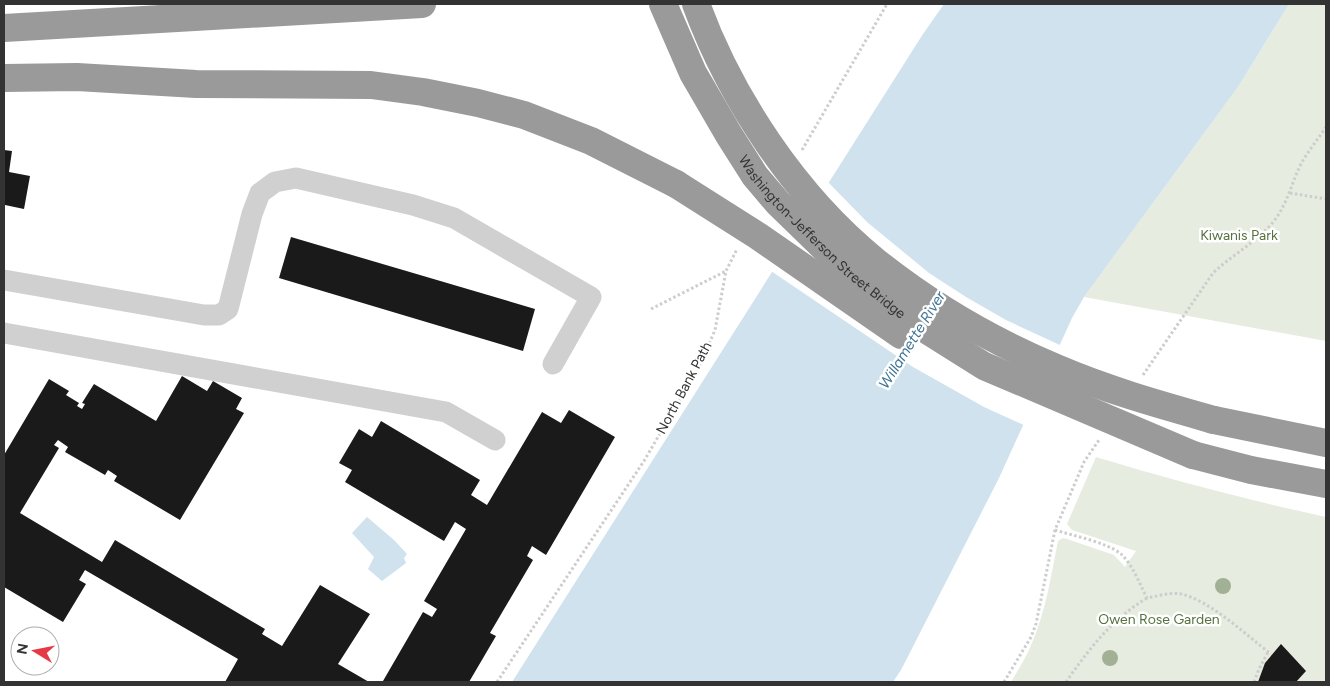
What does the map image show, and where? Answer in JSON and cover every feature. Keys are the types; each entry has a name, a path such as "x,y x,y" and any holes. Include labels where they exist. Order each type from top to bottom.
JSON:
{"highway":[{"path":"4,28 422,4"},
{"name":"Washington-Jefferson Street Bridge","path":"663,4 693,73 728,135 755,176 778,203 850,273 906,317 984,366 1192,455"},
{"name":"Washington-Jefferson Street Bridge","path":"696,4 704,26 728,76 753,122 812,198 874,260 926,298 972,327 1048,365 1105,387 1214,420 1326,443"},
{"path":"4,78 77,77 196,84 371,85 478,103 524,115 591,141 676,184 758,236 929,354 971,378 1045,412 1119,440 1192,455 1251,470 1326,484"},
{"path":"4,97 76,96 196,84"}],"lane":[{"path":"4,280 204,315 219,315 228,309 252,214 260,193 275,182 296,178 413,205 454,218 591,297 553,364"},
{"path":"4,333 446,412 495,440"}],"path":[{"path":"802,151 887,4"},
{"path":"1290,193 1326,199"},
{"name":"North Bank Path","path":"497,682 644,461 700,365 715,330 726,271 741,242"},
{"path":"651,309 726,271"},
{"path":"1055,530 1111,548 1122,555 1130,565 1147,598"},
{"path":"1066,682 1092,645 1129,609 1147,598 1163,594 1180,594 1193,598 1212,609 1269,653 1259,669 1254,682"}],"green space":[{"name":"Kiwanis Park","path":"1289,4 1326,4 1326,341 1084,297 1238,87"},
{"name":"Owen Rose Garden","path":"1096,457 1210,489 1326,517 1326,682 1011,682 1027,655 1041,620 1058,541 1063,538 1067,539 1114,555 1125,567 1136,551 1072,530 1067,524"}],"water":[{"name":"Willamette River","path":"944,4 1289,4 1238,87 1084,297 1072,318 999,478 901,670 893,682 512,682 923,34"},
{"path":"367,517 407,554 404,558 406,563 382,581 368,569 374,557 352,533"}],"pier":[{"path":"827,181 867,222 929,273 1006,320 1062,346 1026,426 984,407 913,367 771,271"}],"building":[{"path":"4,150 12,151 9,172 30,176 24,209 5,205 4,209"},
{"path":"291,237 535,309 523,351 279,278"},
{"path":"182,376 207,391 213,381 242,398 236,409 244,413 180,520 114,481 117,476 108,470 105,475 65,452 68,447 58,440 54,445 59,448 20,513 102,562 115,540 265,629 262,634 282,646 320,585 370,614 338,664 369,682 225,682 238,659 85,570 79,580 86,584 63,622 4,587 4,455 49,379 69,391 66,395 79,403 77,406 82,409 85,404 82,403 94,384 156,421"},
{"path":"569,410 615,437 546,555 532,546 527,556 533,560 490,633 496,636 469,682 383,681 423,612 432,617 437,609 424,601 466,529 455,522 444,541 345,482 352,470 339,463 359,429 372,437 381,421 480,480 471,495 487,505 542,412 561,423"},
{"path":"1281,644 1306,671 1296,682 1258,682 1265,663"}]}
